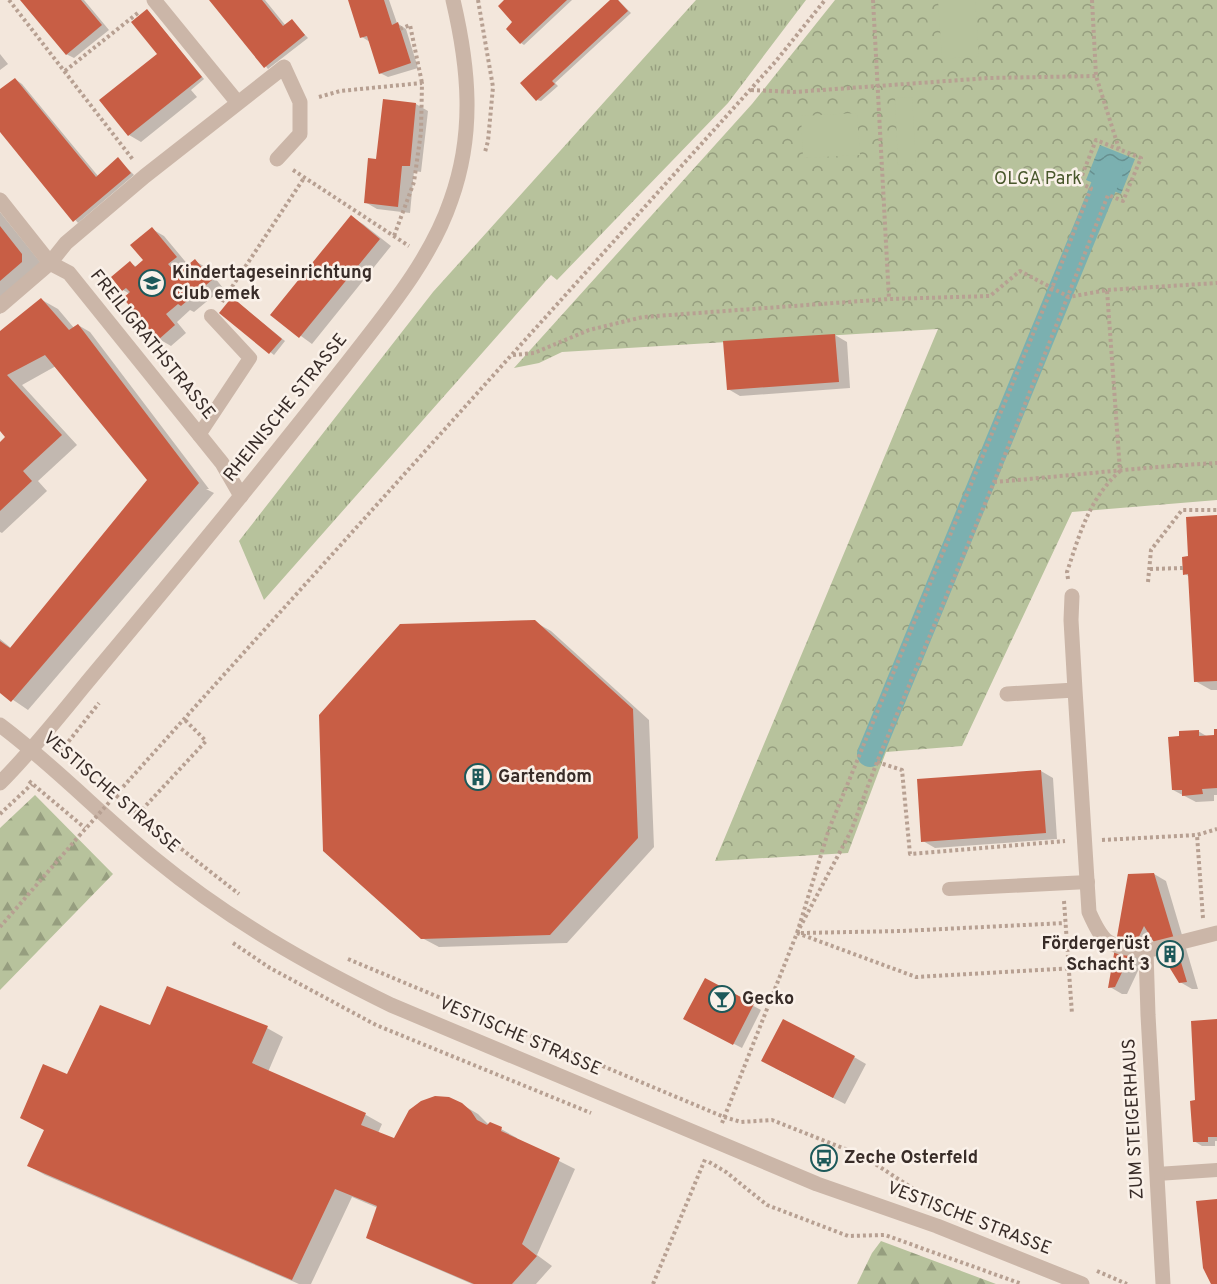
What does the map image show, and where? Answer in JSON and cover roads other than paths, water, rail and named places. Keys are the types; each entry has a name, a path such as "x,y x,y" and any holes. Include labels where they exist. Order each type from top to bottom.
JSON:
{"street":[{"path":"154,0 238,104"},
{"name":"RHEINISCHE STRASSE","path":"0,783 32,749 241,496 384,315 440,231 457,185 467,131 468,80 462,37 453,0"},
{"path":"0,306 50,263 66,243 146,176 284,67 300,102 300,135 277,159"},
{"name":"FREILIGRATHSTRASSE","path":"0,200 50,263 69,273 222,463 241,496"},
{"path":"1072,596 1071,621 1089,912 1099,935 1113,946 1146,951 1211,934"},
{"path":"1007,694 1075,690"},
{"name":"VESTISCHE STRASSE","path":"0,725 32,749 153,858 226,913 292,954 391,1005 715,1139 817,1184 937,1226 1063,1280 1082,1284"},
{"name":"ZUM STEIGERHAUS","path":"1146,951 1163,1284"}],"lane":[{"path":"200,435 250,358 211,316"},
{"path":"949,889 1088,882"},
{"path":"1157,1174 1217,1170"}],"water":[{"path":"1100,145 1135,159 1121,194 1086,180"}],"waterway":[{"path":"870,754 1110,171"}],"place":[{"name":"Kindertageseinrichtung Club emek","path":"152,283"},
{"name":"Gartendom","path":"478,777"},
{"name":"Fördergerüst Schacht 3","path":"1170,954"},
{"name":"Gecko","path":"722,999"},
{"name":"Zeche Osterfeld","path":"824,1158"}],"park label":[{"name":"OLGA Park","path":"1038,179"}]}
